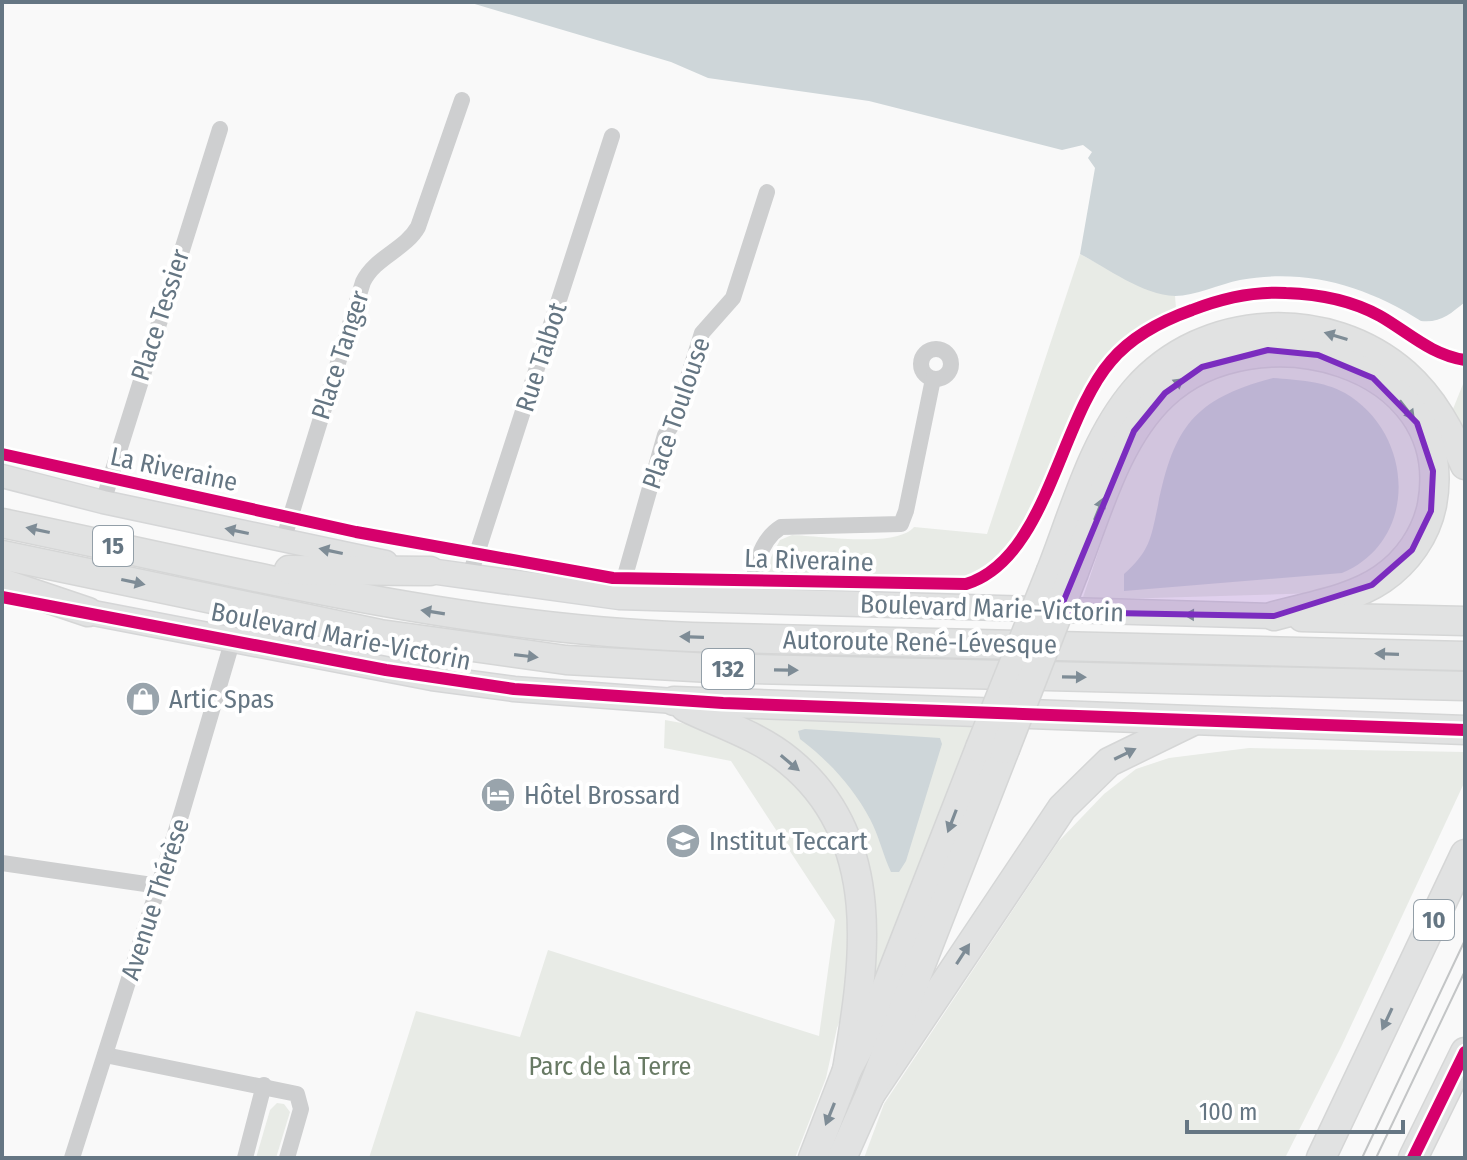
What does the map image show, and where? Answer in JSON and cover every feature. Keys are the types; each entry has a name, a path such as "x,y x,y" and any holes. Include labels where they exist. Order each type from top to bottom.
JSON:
{"highway":[{"path":"1063,571 1099,449 1127,400 1166,363 1195,346 1228,334 1261,328 1313,329 1346,338 1379,354 1429,399 1465,465"},
{"path":"813,1158 847,1070 874,1019 992,749 1063,571 1142,418 1165,393 1202,367 1243,353 1282,350 1318,355 1373,378 1409,411 1429,451 1433,501 1418,540 1389,574 1351,595 1274,616"},
{"name":"Autoroute René-Lévesque","path":"2,523 416,609 613,633 1465,656"},
{"name":"Autoroute René-Lévesque","path":"2,555 394,636 566,660 711,668 1465,686"},
{"path":"224,569 430,571"},
{"path":"2,583 88,612"},
{"path":"1274,616 1465,621"},
{"path":"674,701 753,738 790,761 822,798 842,829 859,883 864,925 861,979 847,1070"},
{"path":"674,701 1465,730"},
{"path":"870,1095 1028,855 1077,791 1118,757 1160,740 1191,722"},
{"path":"842,1158 870,1095 992,749"},
{"name":"10","path":"1321,1158 1465,854"},
{"path":"1413,1158 1465,1052"}],"main road":[{"name":"Boulevard Marie-Victorin","path":"2,476 103,502 430,571 619,597 1274,616"},
{"name":"Boulevard Marie-Victorin","path":"2,597 432,678 514,689 674,701"}],"street":[{"name":"Place Tanger","path":"283,541 363,282 370,269 411,238 418,227 462,100"},
{"name":"Place Tessier","path":"103,502 220,129"},
{"name":"Rue Talbot","path":"469,578 612,136"},
{"name":"Place Toulouse","path":"619,597 665,435 674,422 699,340 733,298 767,192"},
{"path":"752,601 760,556 774,532 781,527 901,524 933,379"},
{"name":"Avenue Thérèse","path":"72,1158 159,886 233,639"},
{"path":"2,863 159,886"},
{"path":"105,1055 292,1091 302,1100 287,1158"},
{"path":"245,1158 264,1085"}],"highlighted area":[{"path":"1268,350 1318,355 1373,378 1417,423 1433,471 1431,511 1412,550 1372,585 1274,616 1059,612 1134,431 1165,393 1202,367"}],"green space":[{"path":"1080,254 1136,284 1175,296 1176,308 1122,342 1093,375 1012,544 978,573 953,582 767,578 766,567 780,540 792,535 875,539 905,533 914,527 987,534"},
{"path":"1261,361 1352,376 1407,417 1426,471 1414,534 1372,576 1320,593 1082,600 1128,470 1154,424 1169,406 1189,390"},
{"path":"1465,379 1465,435 1453,409"},
{"path":"788,714 984,724 869,1000 873,888 864,846 846,808 730,718"},
{"name":"Parc de la Terre","path":"665,720 693,725 752,747 814,798 851,878 849,997 837,1028 826,1078 795,1158 369,1158 416,1011 520,1037 548,950 819,1036 835,920 731,761 664,748"},
{"path":"1249,748 1465,752 1465,781 1342,1045 1285,1158 864,1158 884,1104 1058,842 1104,794 1136,769 1169,758"},
{"path":"277,1103 284,1104 290,1112 276,1158 256,1158 270,1110"}],"shaded area":[{"path":"468,2 1465,2 1465,302 1445,317 1421,321 1357,289 1312,278 1288,276 1240,280 1175,296 1150,291 1080,254 1095,168 1088,158 1092,152 1083,145 1062,150 869,101 708,78 671,62"},
{"path":"1273,378 1301,380 1345,393 1368,411 1385,434 1395,460 1399,486 1395,513 1385,537 1367,558 1342,573 1124,591 1124,574 1148,543 1172,455 1192,420 1224,396"},
{"path":"798,731 940,738 942,744 906,861 899,872 891,872 873,825 848,785 800,739"}],"tram line":[{"path":"1362,1158 1465,940"},
{"path":"1376,1158 1465,971"}],"cycle path":[{"name":"La Riveraine","path":"2,454 356,532 613,578 966,584 993,570 1016,547 1034,518 1093,387 1111,361 1138,337 1169,319 1238,296 1262,293 1311,295 1369,310 1431,348 1465,360"},
{"path":"2,597 386,670 514,689 723,703 1465,730"},
{"path":"1413,1158 1465,1052"}],"place":[{"name":"Artic Spas","path":"143,699"},
{"name":"Hôtel Brossard","path":"498,795"},
{"name":"Institut Teccart","path":"683,841"}]}
